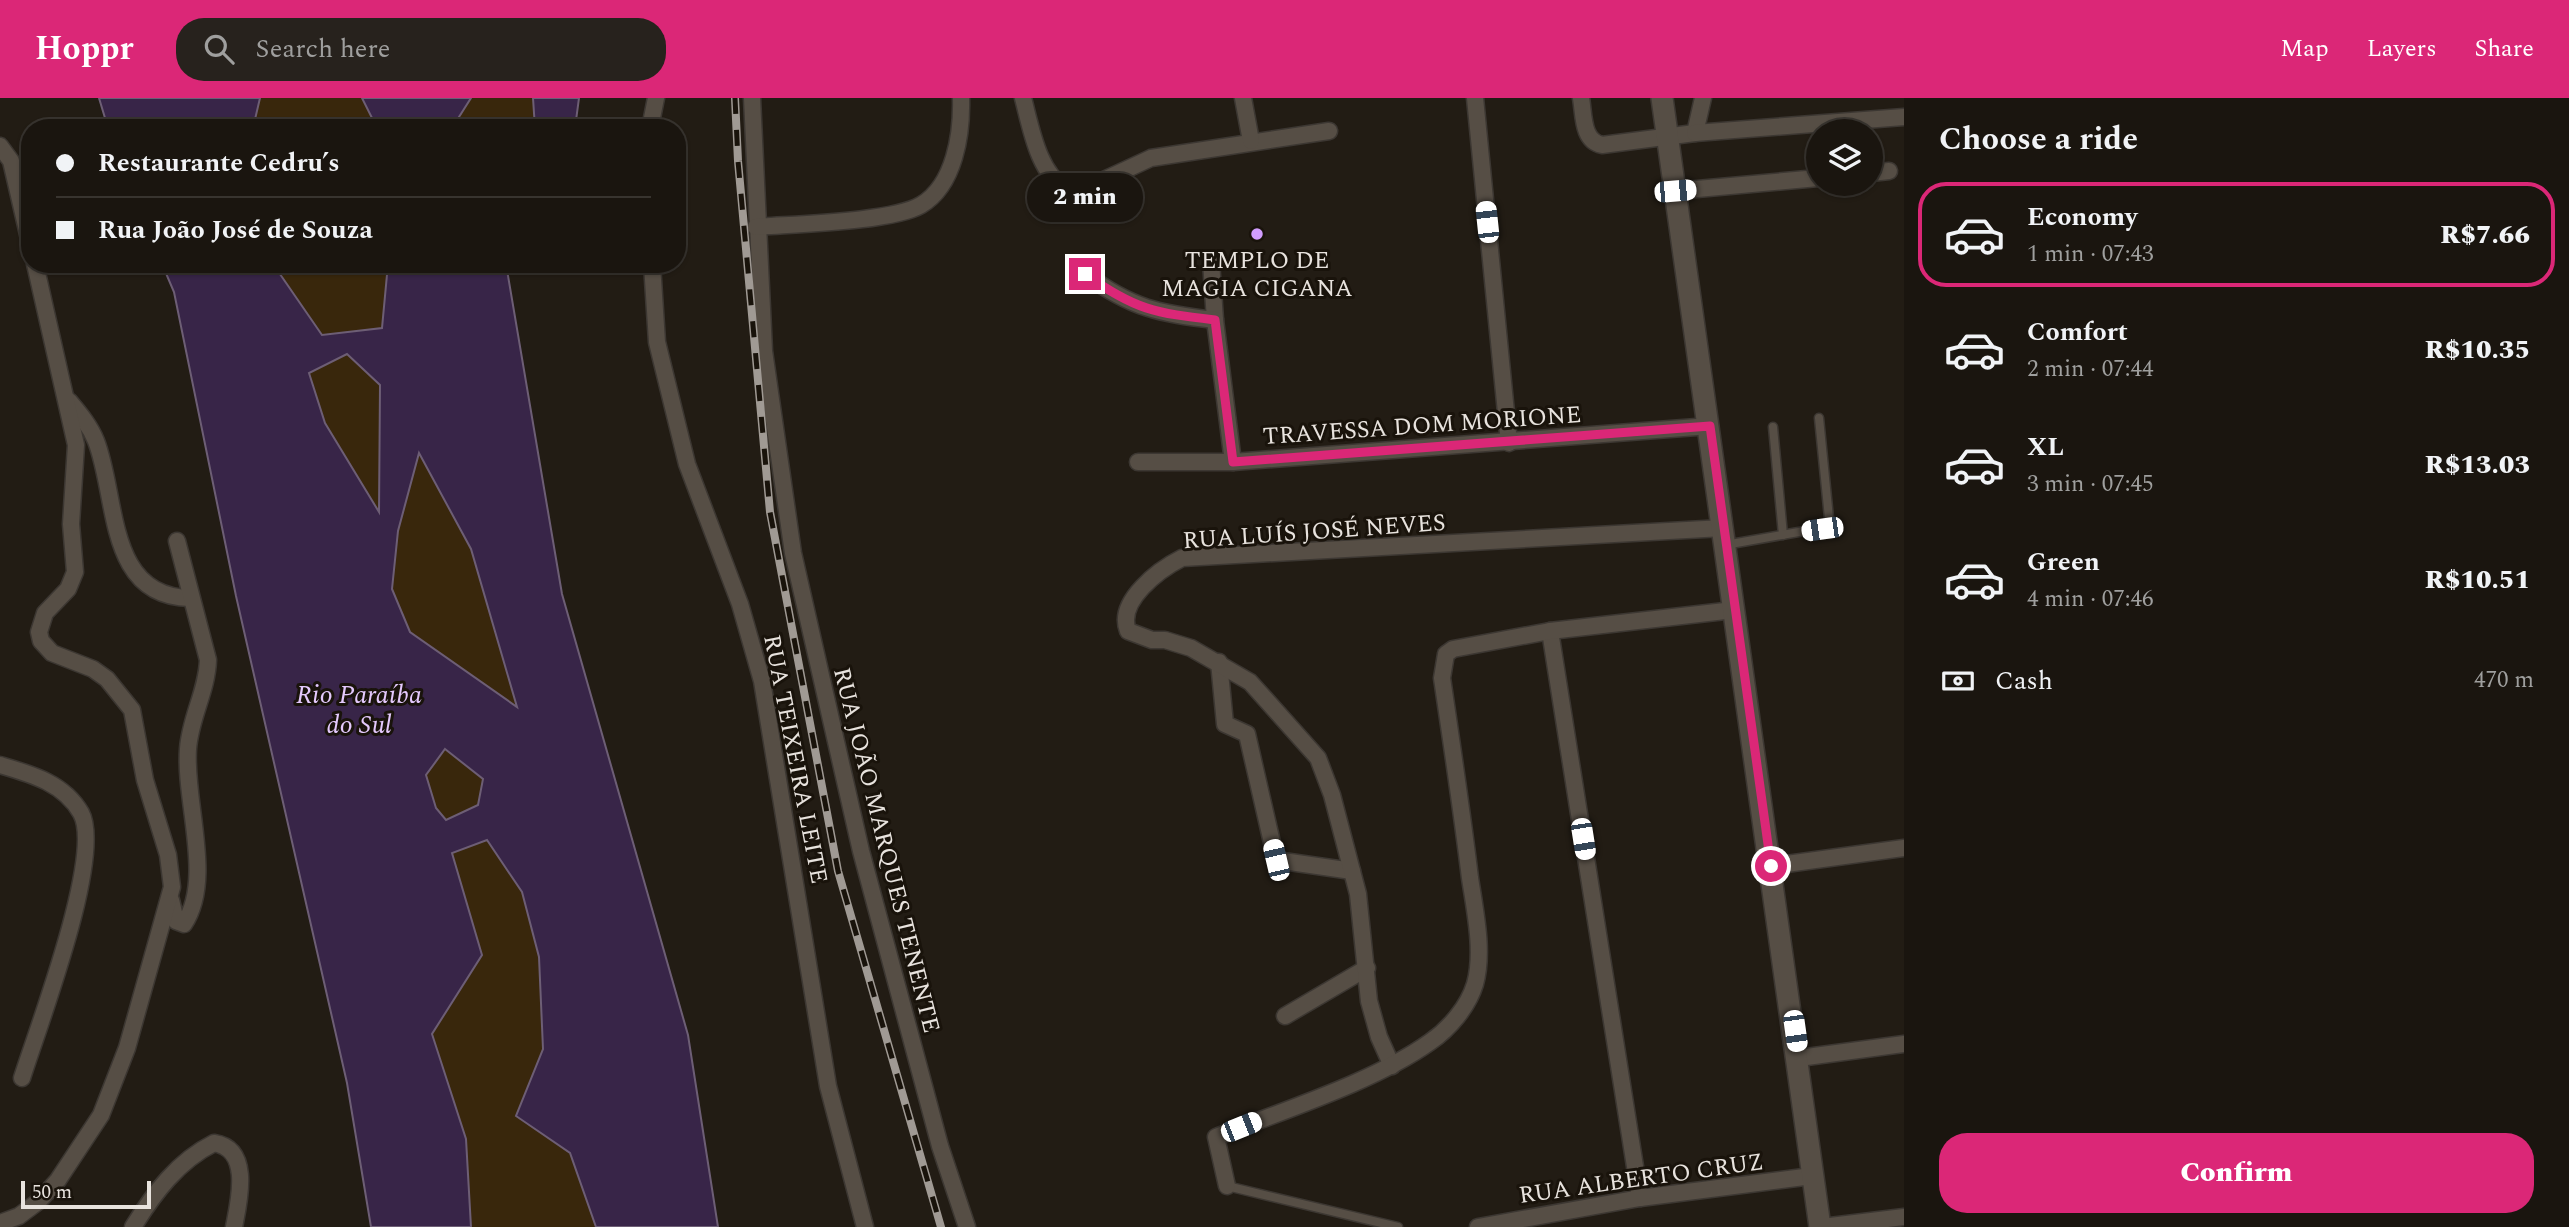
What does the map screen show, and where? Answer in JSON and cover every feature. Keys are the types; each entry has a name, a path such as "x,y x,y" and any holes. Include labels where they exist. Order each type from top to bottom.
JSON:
{"street":[{"path":"652,119 656,98"},
{"name":"RUA JOÃO MARQUES TENENTE","path":"752,98 756,227 764,351 780,479 806,619 861,851 925,1093 967,1227"},
{"path":"756,227 893,215 922,205 944,182 954,156 960,128 961,98"},
{"path":"1023,98 1043,162 1055,183 1067,190 1095,184 1151,158 1329,131"},
{"path":"1243,98 1251,141"},
{"path":"1475,98 1509,443"},
{"path":"1581,98 1587,136 1597,144 1695,133 1904,117"},
{"path":"1662,98 1821,1227 1904,1217"},
{"path":"1695,133 1703,98"},
{"path":"0,146 11,161 21,204"},
{"path":"1883,172 1889,171"},
{"path":"1675,191 1806,179"},
{"path":"1212,261 1215,320 1233,462"},
{"path":"0,1223 19,1216 39,1201 58,1180 101,1115 128,1048 171,900 172,874 150,804 132,710 107,679 93,669 52,653 41,641 39,632 45,613 68,589 75,572 71,524 76,444 37,273"},
{"name":"RUA TEIXEIRA LEITE","path":"653,273 657,342 687,464 740,604 762,681 828,1086 865,1227"},
{"path":"1085,274 1117,298 1159,313 1215,320"},
{"path":"68,400 90,428 97,443 116,528 130,566 150,586 173,596 190,598"},
{"name":"TRAVESSA DOM MORIONE","path":"1138,462 1233,462 1710,426"},
{"name":"RUA LUÍS JOSÉ NEVES","path":"1392,1066 1374,1019 1358,894 1332,795 1318,758 1250,681 1191,648 1133,634 1126,626 1130,608 1147,581 1182,558 1724,536"},
{"path":"171,900 176,921 184,924 194,902 197,878 188,786 188,747 207,676 208,660 177,541"},
{"path":"1227,1186 1216,1137 1392,1066 1431,1042 1457,1017 1475,985 1478,965 1475,915 1442,678 1442,660 1453,649 1550,631 1734,610"},
{"path":"1550,631 1640,1198"},
{"path":"1219,662 1225,724 1247,734 1276,860 1352,872"},
{"path":"0,765 33,774 72,799 82,816 87,836 78,896 22,1078"},
{"path":"1771,866 1904,848"},
{"path":"1285,1016 1367,968"},
{"path":"1799,1058 1904,1044"},
{"path":"133,1227 155,1194 182,1164 214,1143 224,1144 233,1152 239,1167 240,1189 234,1227"},
{"name":"RUA ALBERTO CRUZ","path":"1478,1227 1640,1198 1812,1176"}],"lane":[{"path":"1724,536 1783,535 1822,529 1829,523 1819,418"},
{"path":"1773,427 1783,535"},
{"path":"1227,1186 1398,1227"}],"shaded area":[{"path":"260,98 362,98 372,119 255,119"},
{"path":"471,98 533,98 534,119 458,119"},
{"path":"279,273 387,273 382,328 322,335"},
{"path":"347,354 380,385 379,513 325,423 309,373"},
{"path":"419,452 471,549 518,708 410,632 392,589 398,531"},
{"path":"445,749 483,779 478,805 446,820 436,808 426,775"},
{"path":"487,840 522,892 539,957 543,1049 516,1116 570,1153 596,1227 471,1227 466,1139 432,1034 482,955 452,853"}],"water":[{"path":"99,98 260,98 255,119 105,119"},
{"path":"362,98 471,98 458,119 372,119"},
{"path":"533,98 579,98 576,119 534,119"},
{"name":"Rio Paraíba do Sul","path":"166,273 279,273 322,335 382,328 387,273 508,273 562,594 688,1035 718,1227 596,1227 570,1153 516,1116 543,1049 539,957 522,892 487,840 452,853 482,955 432,1034 466,1139 471,1227 371,1227 347,1083 236,596 174,292","holes":["347,354 380,385 379,512 325,423 309,373","419,453 471,549 517,707 410,632 392,589 398,531","445,749 483,779 478,805 446,820 436,808 426,775"]}],"railway":[{"path":"735,98 738,161 770,512 838,871 941,1227"}],"place":[{"name":"TEMPLO DE MAGIA CIGANA","path":"1257,234"}],"route":[{"path":"1085,274 1117,298 1159,313 1215,320 1233,462 1710,426 1771,866"}]}
